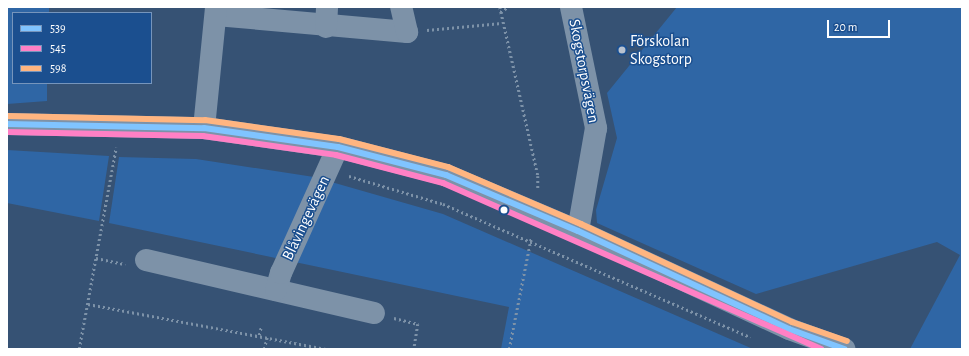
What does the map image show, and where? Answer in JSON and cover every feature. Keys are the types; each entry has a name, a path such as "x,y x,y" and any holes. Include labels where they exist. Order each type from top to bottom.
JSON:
{"street":[{"path":"204,128 216,11 327,17 407,32 401,7"},
{"name":"Skogstorpsvägen","path":"571,7 596,128 578,231"},
{"path":"7,124 204,128 338,147 446,176 578,231 789,328 844,349"},
{"name":"Blåvingevägen","path":"276,290 338,147"},
{"path":"146,260 374,313"}],"path":[{"path":"500,7 502,23 538,176 535,214 531,239 509,349"},
{"path":"500,12 508,7"},
{"path":"407,32 502,23"},
{"path":"108,146 124,147"},
{"path":"79,349 116,147"},
{"path":"328,170 443,204 531,239 755,339"},
{"path":"96,258 136,266 146,260"},
{"path":"88,304 326,349"},
{"path":"374,313 418,324 414,349"},
{"path":"259,336 261,327"},
{"path":"264,349 267,337"}],"shaded area":[{"path":"7,7 49,7 49,12 12,12 12,84 47,84 47,101 7,104"},
{"path":"677,7 962,7 962,349 910,349 960,255 937,242 756,294 597,223 596,210 617,138 607,93"},
{"path":"7,150 109,156 99,221 7,203"},
{"path":"119,157 196,159 314,177 443,214 753,349 501,349 509,307 109,223"}],"transit line":[{"name":"598","path":"7,116 205,120 339,139 448,167 581,224 792,322 847,341"},
{"name":"539","path":"7,124 204,128 338,147 446,175 578,231 789,329 844,349"},
{"name":"545","path":"7,132 203,136 336,155 443,183 821,349"}],"place":[{"name":"Förskolan Skogstorp","path":"622,50"}]}
